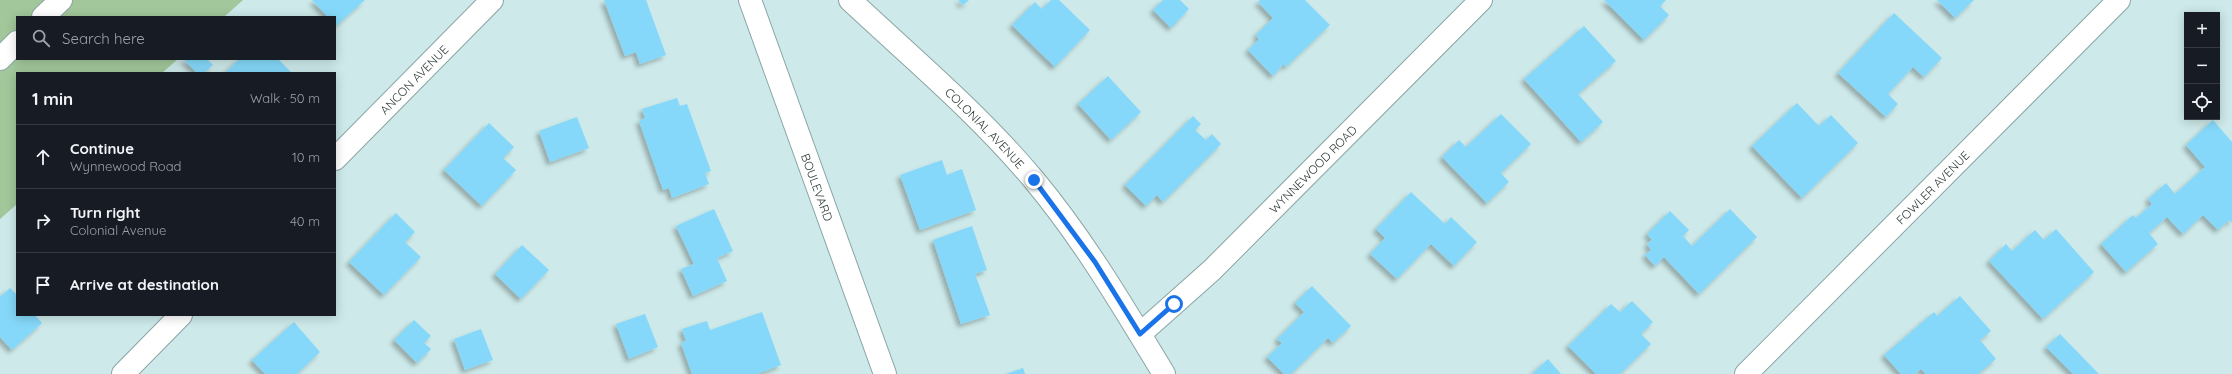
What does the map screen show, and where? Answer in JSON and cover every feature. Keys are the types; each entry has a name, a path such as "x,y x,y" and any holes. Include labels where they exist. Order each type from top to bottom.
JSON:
{"street":[{"path":"44,16 61,0"},
{"name":"ANCON AVENUE","path":"336,158 492,0"},
{"name":"BOULEVARD","path":"750,0 885,374"},
{"name":"COLONIAL AVENUE","path":"850,0 983,124 1034,180 1095,262 1164,374"},
{"name":"WYNNEWOOD ROAD","path":"1140,334 1212,270 1481,0"},
{"name":"FOWLER AVENUE","path":"1746,374 2119,0"},
{"path":"0,59 16,43"},
{"path":"123,374 180,316"}],"green space":[{"path":"0,0 243,0 225,16 16,16 16,60 177,60 163,72 16,72 16,205 0,219"}],"building":[{"path":"312,0 365,0 336,26 336,16 327,16"},
{"path":"604,0 646,0 666,55 640,64 636,52 625,56"},
{"path":"958,0 969,0 963,5"},
{"path":"1051,0 1059,0 1090,30 1055,67 1012,25 1035,2 1042,9"},
{"path":"1163,0 1180,0 1189,9 1171,28 1153,10"},
{"path":"1260,0 1305,0 1330,25 1286,67 1284,64 1273,76 1248,50 1259,39 1256,35 1273,18 1258,2"},
{"path":"1604,0 1666,0 1660,6 1669,15 1644,40"},
{"path":"1937,0 1974,0 1955,18"},
{"path":"1894,13 1942,58 1924,77 1913,67 1888,94 1898,104 1886,117 1838,73"},
{"path":"1584,26 1616,61 1578,94 1603,122 1581,142 1524,79"},
{"path":"184,60 208,60 213,65 205,72 196,72"},
{"path":"238,60 279,60 291,72 226,72"},
{"path":"1108,76 1141,112 1111,140 1078,104"},
{"path":"677,98 680,106 687,104 711,171 705,173 709,184 672,198 669,188 663,190 639,121 645,118 642,109"},
{"path":"1797,103 1819,126 1831,115 1858,143 1802,198 1752,146"},
{"path":"1501,114 1531,144 1501,173 1509,182 1487,203 1442,157 1459,140 1466,147"},
{"path":"1193,116 1201,124 1195,130 1206,140 1212,134 1221,144 1163,202 1157,195 1146,206 1125,185"},
{"path":"577,117 589,148 550,162 539,131"},
{"path":"2213,120 2232,142 2232,223 2229,220 2218,230 2203,215 2183,234 2167,217 2149,233 2158,244 2126,272 2101,244 2133,215 2136,218 2152,204 2148,199 2166,183 2175,194 2205,167 2186,145"},
{"path":"489,123 514,147 503,158 516,170 482,206 444,170"},
{"path":"942,160 947,175 962,169 976,210 920,230 900,175"},
{"path":"1411,192 1445,224 1451,217 1477,242 1454,266 1431,244 1397,279 1370,254 1385,238 1376,229"},
{"path":"714,209 733,251 717,258 727,281 693,296 681,269 694,264 676,226"},
{"path":"1730,209 1757,237 1699,294 1664,257 1655,266 1645,255 1651,250 1647,244 1652,240 1647,234 1670,211 1689,230 1683,236 1692,246"},
{"path":"396,213 415,232 405,242 421,257 384,295 349,262"},
{"path":"972,226 987,270 975,274 990,315 961,324 933,240"},
{"path":"2056,229 2094,272 2043,319 1989,261 2006,244 2012,251 2035,230 2044,240"},
{"path":"522,245 549,270 521,299 495,274"},
{"path":"1312,286 1351,326 1333,343 1328,338 1291,374 1284,374 1267,357 1282,343 1277,339 1304,312 1295,303"},
{"path":"10,288 16,294 16,316 36,316 42,323 12,350 0,337 0,297"},
{"path":"1960,296 1991,331 1980,340 1996,359 1978,374 1926,374 1921,369 1915,374 1901,374 1884,355 1934,312 1937,316"},
{"path":"1632,301 1653,322 1641,334 1651,344 1620,374 1596,374 1568,346 1611,304 1620,312"},
{"path":"762,312 781,365 757,374 692,374 681,343 686,341 682,329 707,321 710,330"},
{"path":"645,314 658,347 629,359 616,324"},
{"path":"414,320 431,336 424,343 431,349 417,363 394,340"},
{"path":"294,322 320,352 297,374 265,374 252,360"},
{"path":"481,329 493,360 465,370 454,339"},
{"path":"2060,334 2099,374 2073,374 2046,347"},
{"path":"1548,359 1561,374 1532,374"},
{"path":"1023,368 1025,374 1006,374"}],"route":[{"path":"1034,180 1095,262 1140,334 1174,304"}]}
